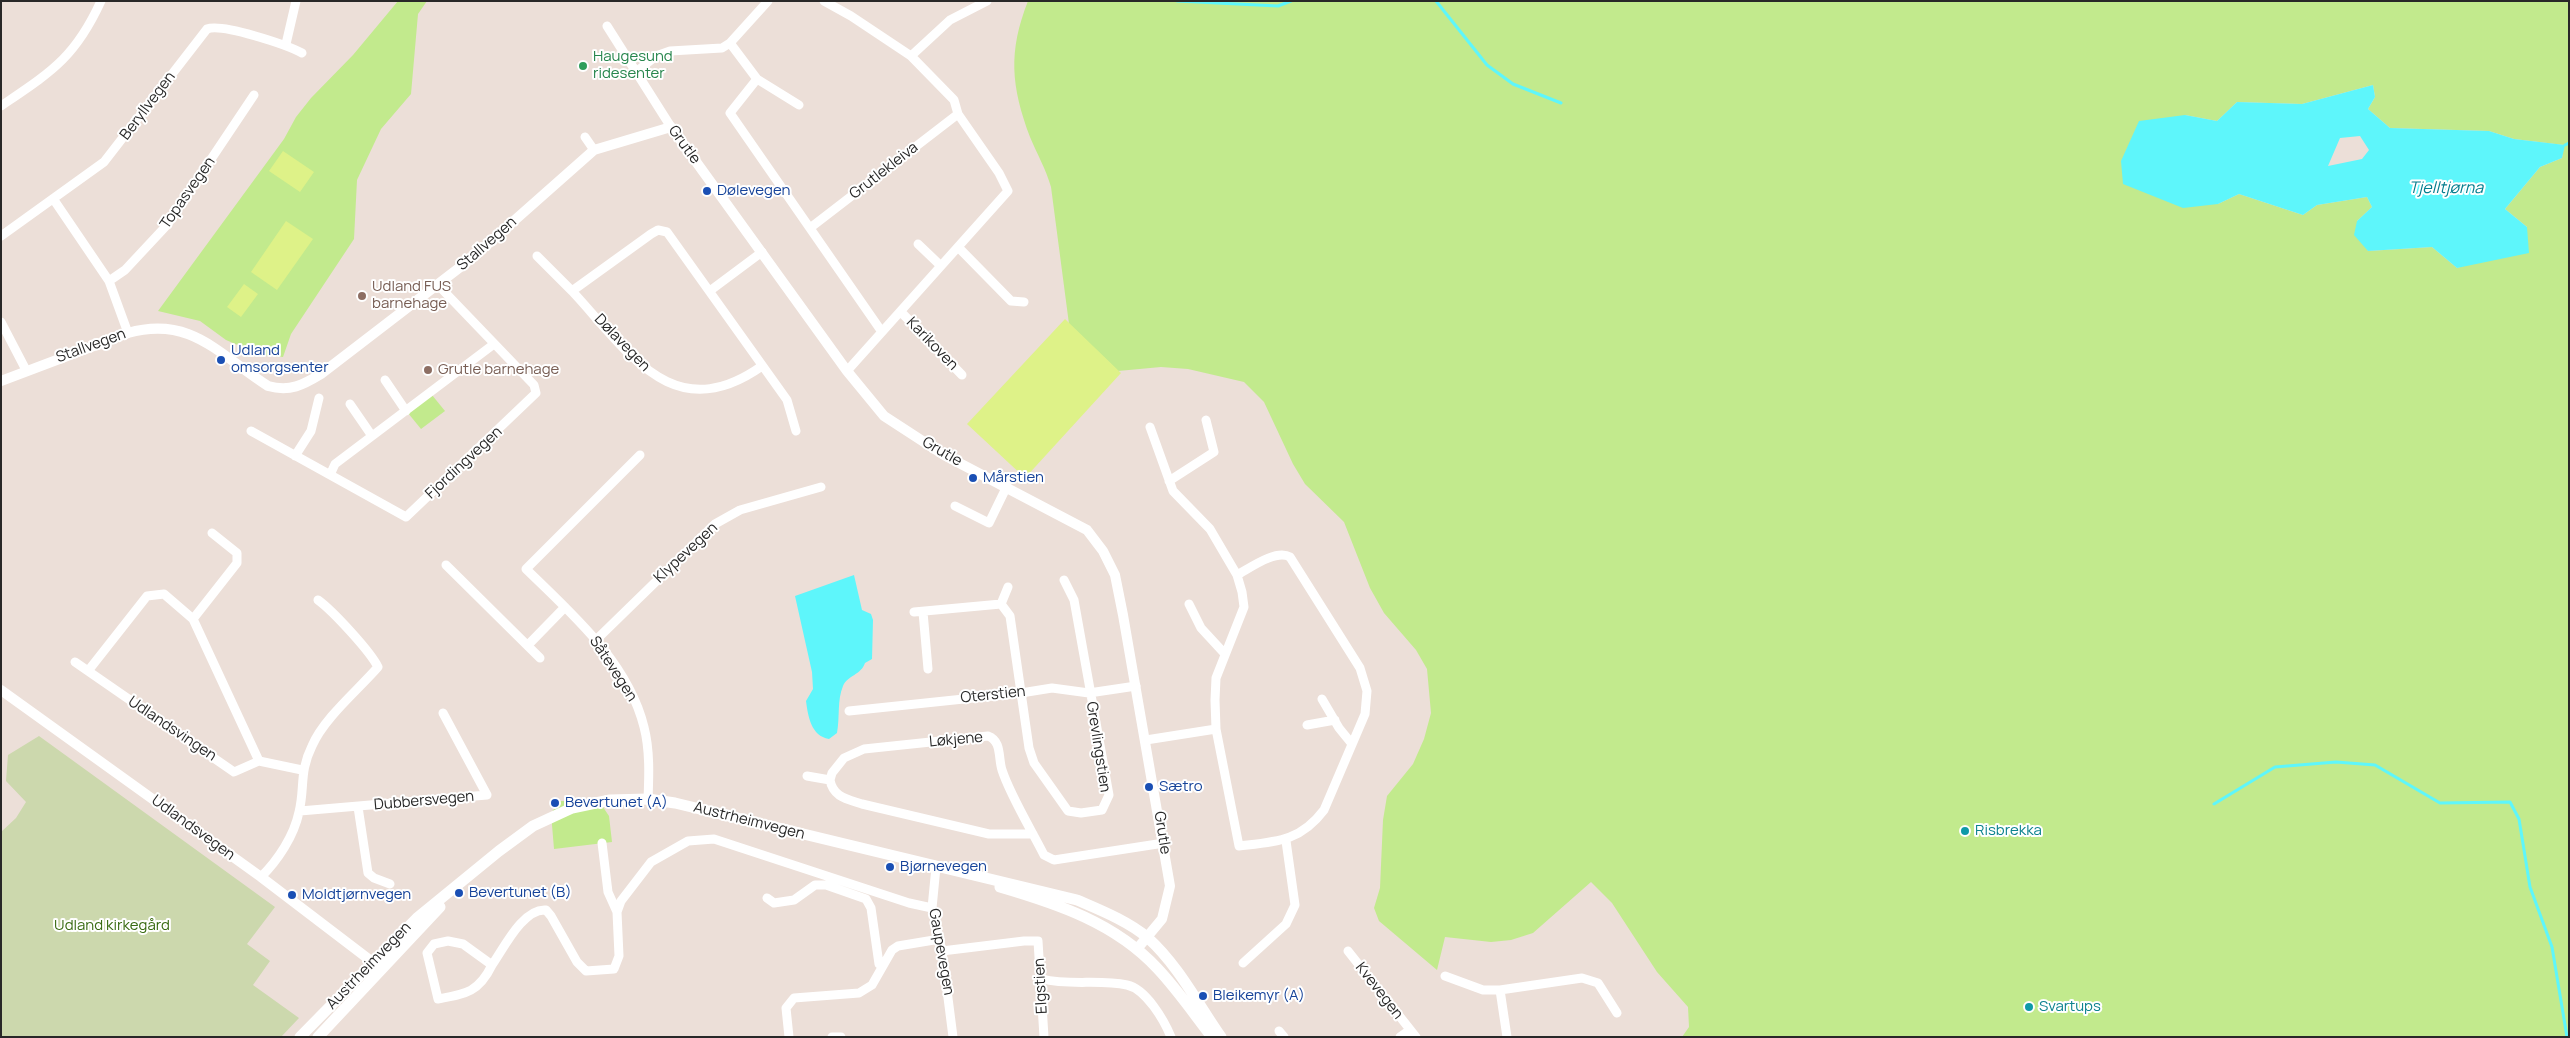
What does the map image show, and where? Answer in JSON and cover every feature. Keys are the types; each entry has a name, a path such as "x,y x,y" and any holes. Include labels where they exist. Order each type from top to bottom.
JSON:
{"main road":[{"name":"Austrheimvegen","path":"300,1037 417,918 516,837 553,815 572,808 610,800 648,799 675,803 1076,900 1106,913 1147,937 1174,969 1222,1037"},
{"name":"Austrheimvegen","path":"963,874 981,882 1079,913 1101,924 1137,949 1173,986 1212,1037"},
{"name":"Austrheimvegen","path":"318,1037 464,880"}],"street":[{"path":"1,106 46,75 66,57 88,31 102,1"},
{"path":"286,44 296,1"},
{"path":"636,72 656,56 670,52 714,49 730,43 768,1"},
{"path":"824,1 911,56 954,100 958,114"},
{"path":"911,56 950,20 987,1"},
{"name":"Grutle","path":"607,26 671,127 846,371 884,416 944,455 1007,486 1087,530 1103,551 1115,575 1146,740 1170,886 1168,902 1162,919 1137,949"},
{"name":"Beryllvegen","path":"1,236 54,200 112,154 207,29 219,28 286,44 302,53"},
{"path":"730,43 757,80 799,105"},
{"path":"757,80 730,113 882,332"},
{"name":"Topasvegen","path":"109,281 125,270 167,225 254,95"},
{"name":"Grutlekleiva","path":"810,228 958,114"},
{"name":"Karikoven","path":"846,371 1008,191 999,173 958,114"},
{"name":"Stallvegen","path":"1,381 128,333 156,327 179,330 204,342 268,386 290,389 302,386 321,374 438,285 594,150 671,127"},
{"path":"585,137 594,150"},
{"path":"54,200 109,281 128,333"},
{"path":"572,291 651,234 663,230 670,234 787,400 796,431"},
{"path":"918,244 941,266"},
{"path":"958,247 1011,301 1024,302"},
{"path":"710,290 762,252"},
{"name":"Dølavegen","path":"537,256 639,364 665,383 679,388 707,389 736,380 762,366"},
{"name":"Fjordingvegen","path":"251,431 406,516 536,393 534,385 438,285"},
{"name":"Karikoven","path":"901,312 962,375"},
{"path":"1,322 26,370"},
{"path":"330,475 335,464 494,344"},
{"path":"385,380 406,411"},
{"path":"295,456 311,431 319,398"},
{"path":"350,404 372,436"},
{"path":"1169,481 1214,452 1206,420"},
{"path":"1150,427 1173,491 1210,529 1237,575 1244,607 1236,632 1216,678 1216,729 1239,846 1286,841 1308,828 1324,810 1365,714 1367,691 1360,668 1295,563 1290,558 1281,554 1237,575"},
{"name":"Såtevegen","path":"640,455 526,569 597,639 635,700 644,727 649,773 648,799"},
{"path":"955,506 989,523 1007,486"},
{"name":"Klypevegen","path":"597,639 715,524 740,510 821,487"},
{"path":"193,619 237,563 237,553 212,533"},
{"path":"446,565 540,658"},
{"name":"Grevlingstien","path":"1002,604 1010,616 1027,736 1034,763 1068,811 1081,813 1102,810 1109,795 1089,693 1074,600 1064,580"},
{"path":"928,669 918,612 1002,604 1008,587"},
{"path":"88,672 147,596 164,594 193,619 259,761 302,770"},
{"path":"261,877 270,869 291,834 300,811 302,770 312,744 378,667 372,655 339,622 330,608 318,600"},
{"path":"1189,604 1201,628 1225,654"},
{"path":"528,645 565,607"},
{"name":"Udlandsvingen","path":"75,662 234,772 259,761"},
{"name":"Oterstien","path":"849,711 1052,688 1089,693 1136,686"},
{"name":"Udlandsvegen","path":"1,690 261,877 382,969"},
{"path":"1322,699 1352,744"},
{"name":"Dubbersvegen","path":"300,811 487,795 442,713"},
{"path":"1307,725 1335,720"},
{"path":"1146,740 1216,729"},
{"name":"Løkjene","path":"830,780 832,773 844,758 864,749 988,736 994,738 997,743 1002,771 1044,855 1054,860 1164,843"},
{"path":"807,776 830,780 834,792 841,798 862,804 989,834 1033,834"},
{"name":"Dubbersvegen","path":"358,807 368,873 374,878 390,884"},
{"path":"617,912 621,901 651,862 688,841 714,839 909,903 932,908"},
{"path":"1243,964 1286,924 1295,905 1286,841"},
{"path":"492,965 462,944 448,941 434,944 427,952 438,999 462,995 483,982 492,965 528,914 538,909 546,910 551,916 586,971 614,969 619,956 617,912 608,892 602,843"},
{"name":"Gaupevegen","path":"936,867 932,908 942,951 953,1037"},
{"path":"767,898 774,903 794,900 816,886 826,885 866,899 871,908 879,964 882,966"},
{"path":"788,1037 786,1008 794,998 859,992 872,985 892,950 898,946 940,939"},
{"name":"Elgstien","path":"942,951 1024,940 1038,942 1042,979 1044,1037"},
{"name":"Kvevegen","path":"1348,951 1413,1033 1400,1037"},
{"path":"1445,976 1483,990 1500,990 1582,978 1598,983 1617,1013"},
{"path":"1042,979 1058,983 1128,985 1142,993 1171,1037"},
{"path":"1500,990 1507,1037"},
{"path":"832,1037 841,1037"}],"green space":[{"path":"398,1 427,1 418,14 411,94 381,129 357,180 354,239 291,334 283,357 261,355 226,340 200,321 158,311 284,139 296,117 311,98 353,55"},
{"path":"1028,1 2569,1 2569,1037 1682,1037 1689,1027 1688,1007 1657,972 1612,903 1591,882 1533,933 1511,940 1491,942 1445,937 1437,970 1379,921 1374,908 1380,888 1383,820 1387,796 1413,764 1424,739 1431,713 1427,669 1416,650 1384,613 1370,588 1344,522 1305,484 1293,464 1264,402 1244,382 1188,369 1161,367 1118,371 1069,324 1051,187 1030,137 1016,85 1015,53","holes":["2373,85 2375,97 2368,109 2390,128 2489,131 2514,139 2564,145 2562,158 2540,167 2505,209 2527,227 2469,264 2457,268 2432,247 2368,251 2357,221 2372,207 2367,197 2317,205 2303,215 2239,194 2218,204 2185,115 2217,121 2237,102 2302,104"]},
{"path":"283,151 314,172 300,192 269,171"},
{"path":"286,221 313,239 277,290 251,272"},
{"path":"244,284 258,294 241,317 227,307"},
{"path":"1065,319 1121,373 1025,478 967,424"},
{"path":"432,395 445,411 421,429 408,413"},
{"name":"Udland kirkegård","path":"39,736 275,907 247,944 270,961 253,985 299,1018 281,1037 1,1037 1,832 16,818 26,802 6,781 8,755"},
{"path":"560,801 599,801 609,816 612,842 554,849 551,813"}],"water":[{"name":"Tjelltjørna","path":"2373,85 2375,97 2368,109 2390,128 2489,131 2514,139 2565,145 2562,158 2540,167 2505,209 2527,227 2529,253 2457,268 2432,247 2368,251 2354,235 2357,221 2372,207 2367,197 2317,205 2303,215 2239,194 2218,204 2183,208 2123,184 2121,161 2139,121 2185,115 2217,121 2237,102 2302,104","holes":["2360,136 2369,150 2362,159 2328,166 2340,138"]},
{"path":"854,575 862,610 871,614 873,620 872,659 845,682 840,697 837,733 829,739 814,730 808,713 806,701 813,689 812,672 795,596"}],"waterway":[{"path":"1177,1 1278,6 1291,1"},
{"path":"1436,1 1487,65 1513,84 1561,103"},
{"path":"2565,145 2569,143"},
{"path":"2214,804 2275,767 2336,762 2375,765 2440,803 2510,802 2519,819 2530,887 2552,947 2567,1037"}],"place":[{"name":"Haugesund ridesenter","path":"583,66"},
{"name":"Dølevegen","path":"707,191"},
{"name":"Udland FUS barnehage","path":"362,296"},
{"name":"Udland omsorgsenter","path":"221,360"},
{"name":"Grutle barnehage","path":"428,370"},
{"name":"Mårstien","path":"973,478"},
{"name":"Sætro","path":"1149,787"},
{"name":"Bevertunet (A)","path":"555,803"},
{"name":"Risbrekka","path":"1965,831"},
{"name":"Bjørnevegen","path":"890,867"},
{"name":"Bevertunet (B)","path":"459,893"},
{"name":"Moldtjørnvegen","path":"292,895"},
{"name":"Bleikemyr (A)","path":"1203,996"},
{"name":"Svartups","path":"2029,1007"}]}
